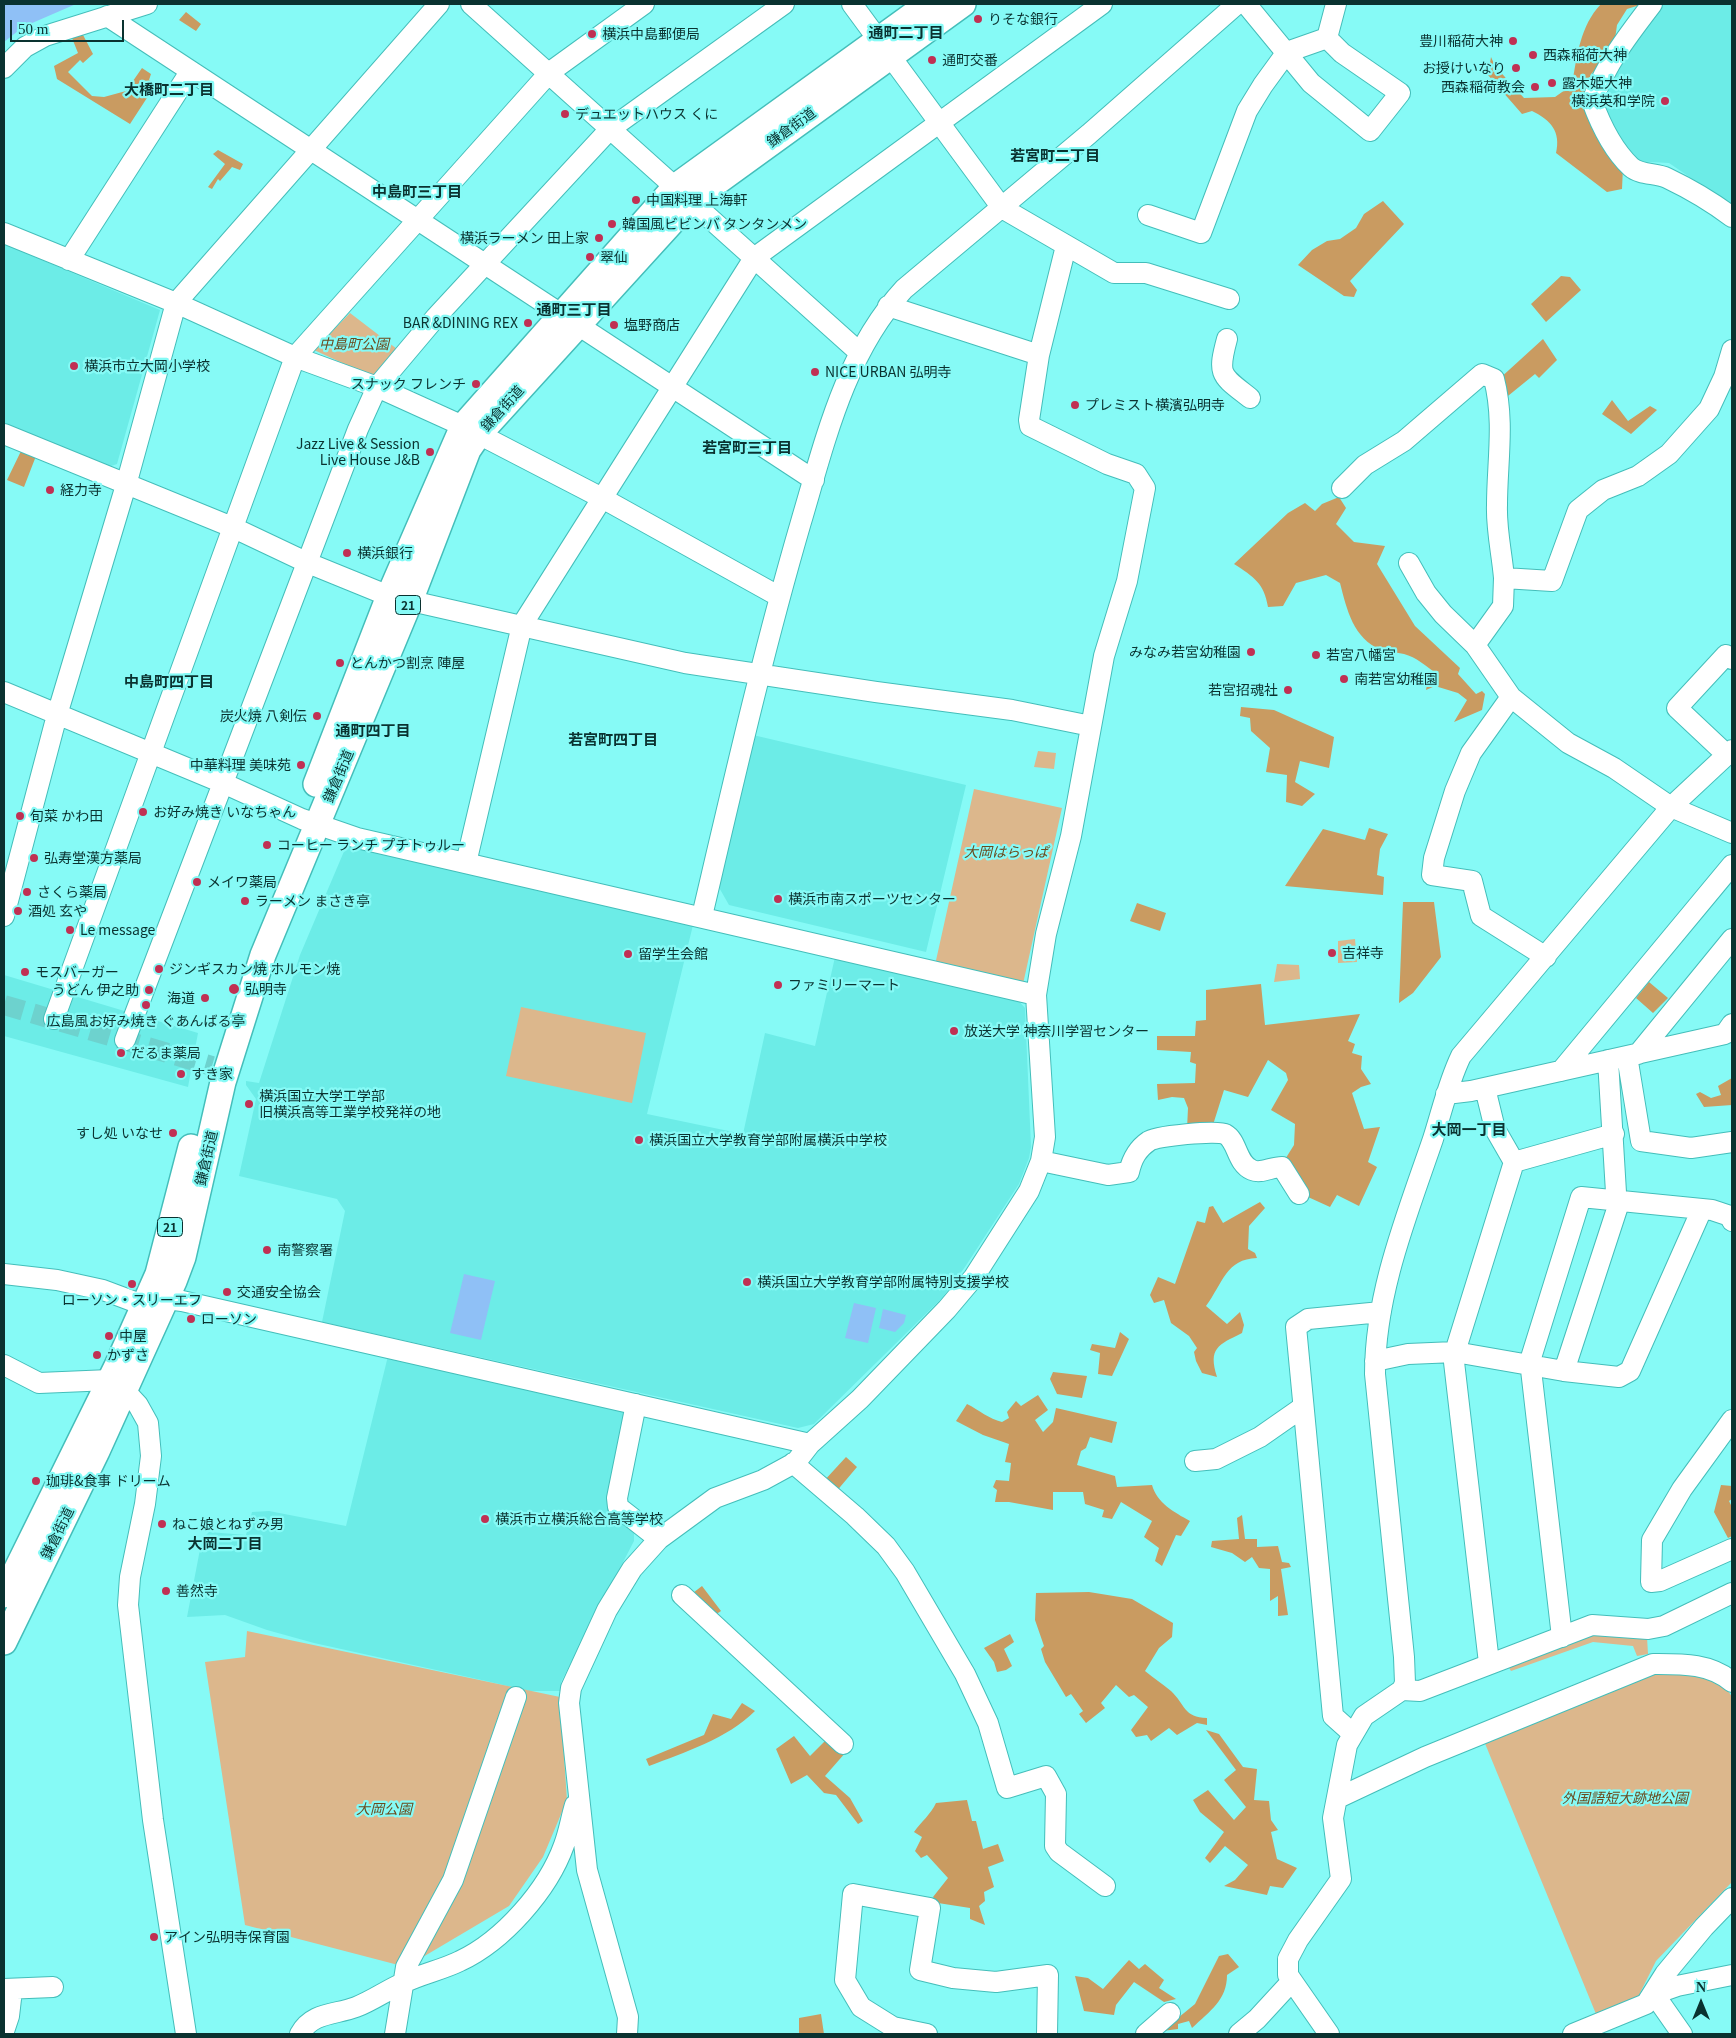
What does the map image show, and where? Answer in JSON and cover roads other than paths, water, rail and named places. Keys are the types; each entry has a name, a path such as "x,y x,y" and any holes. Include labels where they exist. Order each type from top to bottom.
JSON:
{"main road":[{"name":"鎌倉街道","path":"884,47 928,4"},
{"name":"鎌倉街道","path":"4,1642 117,1385 152,1300 208,1078 247,949 310,822 400,598 471,430 683,194 884,47 963,4"},
{"name":"鎌倉街道","path":"4,1595 117,1385"}],"street":[{"path":"4,68 25,47 45,36 147,4"},
{"path":"4,916 57,715 126,485 176,303 439,4"},
{"path":"471,4 550,72 610,129 860,353"},
{"path":"54,1020 295,357 550,72 644,4"},
{"path":"125,1040 358,430 377,387 485,264 610,129 784,4"},
{"path":"852,4 1002,208 1114,273 1146,273 1229,299"},
{"path":"466,863 522,625 754,258 1102,4"},
{"path":"1246,4 1311,83 1370,131 1400,93 1342,52 1327,38"},
{"path":"1327,38 1336,4"},
{"path":"1652,4 1616,51 1592,101 1608,137 1631,167 1637,171 1665,177 1707,198 1732,218"},
{"path":"702,916 759,674 835,407 860,353 881,315 904,289 1002,208 1228,7"},
{"path":"107,16 814,480"},
{"path":"1148,215 1200,233 1247,111 1287,52 1327,38"},
{"path":"69,260 190,72"},
{"path":"4,233 176,303 295,357 377,387 471,430 602,498 780,597"},
{"path":"627,2034 628,2017 587,1870 577,1796 576,1764 569,1703 572,1688 607,1610 632,1569 659,1539 715,1498 763,1480 793,1463 810,1444 860,1400 947,1309 974,1277 1029,1191 1041,1161 1045,1137 1036,995 1046,934 1071,836 1104,656 1132,557 1145,485 1136,474 1107,464 1030,426 1029,420 1039,355 1066,246"},
{"path":"888,306 1039,355"},
{"path":"1227,339 1220,365 1226,379 1250,398"},
{"path":"1504,578 1552,581 1578,510 1603,490 1638,476 1669,454 1709,409 1724,377 1732,350"},
{"path":"1342,488 1365,465 1404,441 1482,374 1494,379 1499,406 1500,434 1496,508 1504,578 1504,606 1475,645"},
{"path":"4,434 232,527 308,563 400,598 685,663 1012,710 1091,726"},
{"path":"1409,563 1426,593 1442,614 1475,645 1511,697 1568,743 1614,768 1671,807 1732,833"},
{"path":"1402,1690 1406,1671 1375,1361 1381,1312 1395,1252 1446,1094 1461,1056 1671,807 1730,753 1678,708 1726,655 1732,659"},
{"path":"4,692 223,783 310,822 356,838 702,916 1036,995"},
{"path":"1511,697 1471,753 1455,791 1434,858 1432,875 1472,881 1480,916 1546,957"},
{"path":"1561,1071 1732,865"},
{"path":"1564,1371 1617,1209 1614,1134 1625,1057 1732,939"},
{"path":"1446,1094 1485,1088 1725,1034 1732,1024"},
{"path":"1625,1057 1641,1142 1691,1148 1732,1142"},
{"path":"1485,1088 1495,1129 1514,1162 1455,1352 1454,1362 1489,1663"},
{"path":"1041,1161 1108,1174 1129,1172 1132,1157 1149,1140 1219,1132 1230,1138 1244,1165 1251,1170 1259,1172 1282,1167 1299,1194"},
{"path":"1514,1162 1614,1134"},
{"path":"1562,1636 1530,1364 1581,1197 1702,1209 1730,1216 1732,1221"},
{"path":"1375,1361 1408,1354 1455,1352 1564,1371 1619,1377 1630,1372 1702,1209"},
{"path":"4,1274 57,1280 152,1300 636,1404 810,1444"},
{"path":"1352,1733 1333,1716 1296,1326 1308,1319 1381,1312"},
{"path":"4,1365 39,1382 117,1385 138,1405 148,1423 151,1450 145,1504 130,1578 128,1605 153,1820 186,2034"},
{"path":"636,1404 617,1498 618,1507 659,1539"},
{"path":"1195,1461 1216,1459 1260,1437 1303,1407"},
{"path":"1732,1420 1682,1489 1652,1540 1651,1582 1660,1581 1732,1548"},
{"path":"793,1463 855,1516 886,1546 905,1572 965,1674 988,1723 1007,1788 1046,1776 1056,1794 1055,1846 1059,1852 1105,1886"},
{"path":"1329,2034 1288,1975 1288,1959 1298,1940 1341,1879 1333,1818 1347,1745 1352,1733 1364,1716 1402,1690 1420,1691 1592,1625 1652,1630 1732,1593"},
{"path":"682,1595 843,1744"},
{"path":"1338,1798 1425,1758 1653,1664 1683,1664 1729,1675"},
{"path":"394,2034 406,1967 453,1880 516,1697"},
{"path":"300,2034 309,2023 323,2015 356,2007 404,1982 459,1962 484,1948 520,1916 545,1882 564,1847 577,1796"},
{"path":"927,2034 893,2027 861,2007 846,1980 853,1894 930,1908 920,1970 953,1978 996,1982 1048,1975 1047,2034"},
{"path":"1576,2034 1646,2004 1665,1974 1704,1927 1732,1898"},
{"path":"1654,1994 1677,1986 1732,1975"},
{"path":"1239,2034 1257,2019 1292,1981"},
{"path":"4,2031 9,2016 8,1989 53,1988"},
{"path":"1654,1994 1682,2034"},
{"path":"1146,2034 1170,2013"}],"water":[{"path":"4,4 76,4 23,27 4,42"},
{"path":"464,1274 495,1281 481,1340 450,1333"},
{"path":"854,1303 876,1308 868,1343 845,1338"},
{"path":"883,1309 906,1315 904,1323 895,1332 879,1328"}],"tunnel":[{"path":"4,1005 212,1066"}],"place":[{"name":"りそな銀行","path":"978,19"},
{"name":"横浜中島郵便局","path":"592,34"},
{"name":"豊川稲荷大神","path":"1513,41"},
{"name":"西森稲荷大神","path":"1533,55"},
{"name":"通町交番","path":"932,60"},
{"name":"お授けいなり","path":"1516,68"},
{"name":"露木姫大神","path":"1552,83"},
{"name":"西森稲荷教会","path":"1535,87"},
{"name":"横浜英和学院","path":"1665,101"},
{"name":"デュエットハウス くに","path":"565,114"},
{"name":"中国料理 上海軒","path":"636,200"},
{"name":"韓国風ビビンバ タンタンメン","path":"612,224"},
{"name":"横浜ラーメン 田上家","path":"599,238"},
{"name":"翠仙","path":"590,257"},
{"name":"BAR &DINING REX","path":"528,323"},
{"name":"塩野商店","path":"614,325"},
{"name":"横浜市立大岡小学校","path":"74,366"},
{"name":"NICE URBAN 弘明寺","path":"815,372"},
{"name":"スナック フレンチ","path":"476,384"},
{"name":"プレミスト横濱弘明寺","path":"1075,405"},
{"name":"Jazz Live & Session Live House J&B","path":"430,452"},
{"name":"経力寺","path":"50,490"},
{"name":"横浜銀行","path":"347,553"},
{"name":"みなみ若宮幼稚園","path":"1251,652"},
{"name":"若宮八幡宮","path":"1316,655"},
{"name":"とんかつ割烹 陣屋","path":"340,663"},
{"name":"南若宮幼稚園","path":"1344,679"},
{"name":"若宮招魂社","path":"1288,690"},
{"name":"炭火焼 八剣伝","path":"317,716"},
{"name":"中華料理 美味苑","path":"301,765"},
{"name":"お好み焼き いなちゃん","path":"143,812"},
{"name":"旬菜 かわ田","path":"20,816"},
{"name":"コーヒー ランチ プチトゥルー","path":"267,845"},
{"name":"弘寿堂漢方薬局","path":"34,858"},
{"name":"メイワ薬局","path":"197,882"},
{"name":"さくら薬局","path":"27,892"},
{"name":"横浜市南スポーツセンター","path":"778,899"},
{"name":"ラーメン まさき亭","path":"245,901"},
{"name":"酒処 玄や","path":"18,911"},
{"name":"Le message","path":"70,930"},
{"name":"吉祥寺","path":"1332,953"},
{"name":"留学生会館","path":"628,954"},
{"name":"ジンギスカン焼 ホルモン焼","path":"159,969"},
{"name":"モスバーガー","path":"25,972"},
{"name":"ファミリーマート","path":"778,985"},
{"name":"弘明寺","path":"234,989"},
{"name":"うどん 伊之助","path":"149,990"},
{"name":"海道","path":"205,998"},
{"name":"広島風お好み焼き ぐあんばる亭","path":"146,1005"},
{"name":"放送大学 神奈川学習センター","path":"954,1031"},
{"name":"だるま薬局","path":"121,1053"},
{"name":"すき家","path":"181,1074"},
{"name":"横浜国立大学工学部 旧横浜高等工業学校発祥の地","path":"249,1104"},
{"name":"すし処 いなせ","path":"173,1133"},
{"name":"横浜国立大学教育学部附属横浜中学校","path":"639,1140"},
{"name":"南警察署","path":"267,1250"},
{"name":"横浜国立大学教育学部附属特別支援学校","path":"747,1282"},
{"name":"ローソン・スリーエフ","path":"132,1284"},
{"name":"交通安全協会","path":"227,1292"},
{"name":"ローソン","path":"191,1319"},
{"name":"中屋","path":"109,1336"},
{"name":"かずさ","path":"97,1355"},
{"name":"珈琲&食事 ドリーム","path":"36,1481"},
{"name":"横浜市立横浜総合高等学校","path":"485,1519"},
{"name":"ねこ娘とねずみ男","path":"162,1524"},
{"name":"善然寺","path":"166,1591"},
{"name":"アイン弘明寺保育園","path":"154,1937"}],"district":[{"name":"通町二丁目","path":"906,32"},
{"name":"大橋町二丁目","path":"169,89"},
{"name":"若宮町二丁目","path":"1055,155"},
{"name":"中島町三丁目","path":"417,191"},
{"name":"通町三丁目","path":"574,309"},
{"name":"若宮町三丁目","path":"747,447"},
{"name":"中島町四丁目","path":"169,681"},
{"name":"通町四丁目","path":"373,730"},
{"name":"若宮町四丁目","path":"613,739"},
{"name":"大岡一丁目","path":"1469,1129"},
{"name":"大岡二丁目","path":"225,1543"}],"park label":[{"name":"中島町公園","path":"354,344"},
{"name":"大岡はらっぱ","path":"1006,852"},
{"name":"外国語短大跡地公園","path":"1625,1798"},
{"name":"大岡公園","path":"384,1809"}]}
